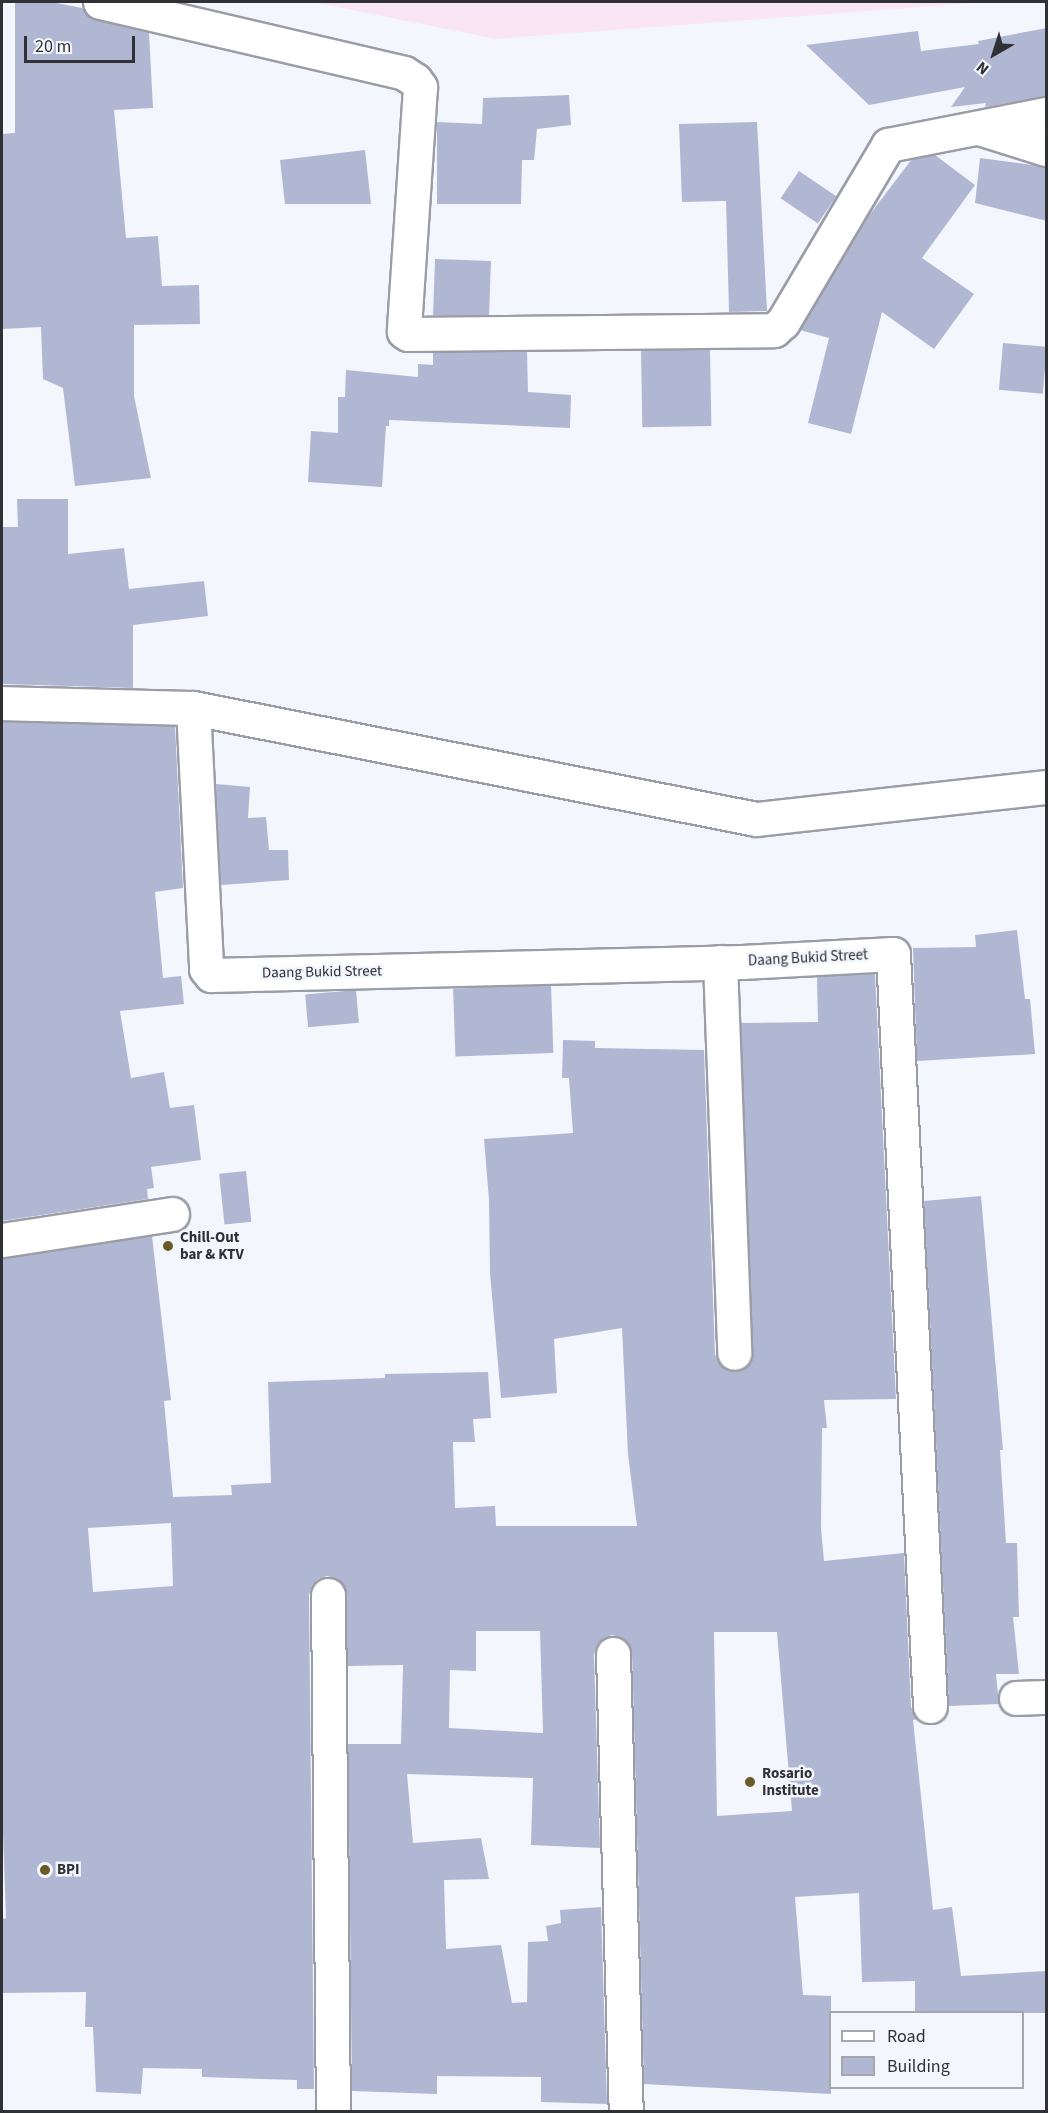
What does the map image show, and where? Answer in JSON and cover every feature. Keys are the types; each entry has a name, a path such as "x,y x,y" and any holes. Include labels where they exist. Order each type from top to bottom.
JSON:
{"street":[{"path":"100,2 404,73 415,80 420,87 404,331 408,334 774,330 783,322 888,145 1047,114"},
{"path":"974,127 1047,149"},
{"path":"2,703 193,708 756,819 1047,788"},
{"name":"Daang Bukid Street","path":"193,708 206,969 211,975 720,962 892,954 930,1706"},
{"path":"720,962 734,1353"},
{"path":"2,1240 171,1214"},
{"path":"328,1594 333,2112"},
{"path":"613,1654 626,2112"}],"shaded area":[{"path":"312,2 987,2 496,39"}],"building":[{"path":"15,2 51,2 82,8 88,16 96,20 149,33 153,108 114,110 126,238 158,236 162,286 199,285 200,324 134,325 134,396 151,478 75,486 63,388 43,379 41,327 2,329 2,134 15,133"},
{"path":"1047,28 1047,96 985,107 986,103 951,107 965,87 869,105 806,45 918,31 921,51 979,44 978,41"},
{"path":"569,95 571,125 537,129 534,160 522,160 521,204 437,204 437,122 482,124 483,98"},
{"path":"757,122 767,311 729,312 726,201 682,202 679,124"},
{"path":"365,150 371,204 285,204 280,160"},
{"path":"935,155 975,185 922,258 974,294 934,349 882,312 851,434 808,423 829,338 800,330 867,218 912,159"},
{"path":"980,158 1047,167 1047,221 975,203"},
{"path":"799,171 836,196 818,224 781,198"},
{"path":"435,259 491,261 489,317 433,315"},
{"path":"1003,343 1046,347 1043,394 999,390"},
{"path":"710,349 711,426 642,427 641,350"},
{"path":"527,351 528,392 571,395 570,428 389,420 389,426 386,426 382,487 308,482 311,431 338,433 338,397 345,397 346,370 418,377 418,364 433,365 433,352"},
{"path":"17,499 68,499 68,554 124,548 129,589 204,581 208,616 133,625 133,688 2,684 2,527 18,527"},
{"path":"2,722 175,726 183,888 155,892 163,978 181,976 184,1004 120,1011 131,1078 164,1072 170,1108 194,1105 201,1160 151,1167 154,1188 147,1189 148,1199 2,1221"},
{"path":"216,784 250,787 248,818 266,817 269,850 288,850 289,880 221,885"},
{"path":"1017,930 1025,999 1030,999 1035,1054 917,1061 913,948 976,947 975,935"},
{"path":"875,974 896,1399 824,1400 827,1428 822,1428 821,1528 824,1561 904,1553 911,1707 918,1719 913,1720 933,1910 952,1907 961,1976 1047,1971 1047,2013 915,2011 915,1981 862,1982 859,1893 795,1897 803,1995 831,1996 829,2089 831,2089 831,2094 644,2084 632,1653 629,1645 622,1638 612,1635 604,1638 597,1645 594,1655 600,1848 531,1845 533,1778 407,1774 413,1843 481,1838 489,1879 444,1880 446,1949 501,1945 512,2003 527,2002 528,1942 548,1941 546,1926 561,1923 560,1910 601,1907 607,2104 541,2102 541,2077 437,2076 437,2094 352,2091 348,1744 401,1744 403,1665 347,1666 347,1594 344,1585 338,1579 327,1576 318,1579 312,1585 309,1595 314,2089 297,2089 297,2080 202,2077 202,2069 143,2068 141,2094 96,2092 93,2027 85,2027 86,1992 2,1993 2,1919 6,1918 2,1804 2,1258 152,1236 171,1400 164,1401 173,1497 232,1495 231,1485 271,1483 268,1382 385,1378 385,1374 488,1372 491,1418 473,1419 475,1442 453,1442 455,1508 495,1506 496,1526 637,1526 628,1454 622,1328 554,1339 557,1393 501,1398 490,1273 489,1200 484,1139 573,1133 569,1078 562,1078 563,1040 595,1041 595,1048 704,1050 715,1354 718,1362 725,1369 734,1372 743,1369 750,1362 753,1352 741,1023 818,1022 817,977","holes":["171,1523 173,1586 93,1592 88,1528","476,1631 540,1631 543,1733 449,1728 450,1670 476,1671","714,1632 777,1632 792,1811 717,1816"]},
{"path":"551,985 553,1053 455,1056 453,988"},
{"path":"356,990 359,1023 308,1027 305,994"},
{"path":"246,1171 251,1222 224,1225 219,1174"},
{"path":"981,1196 1003,1450 1000,1450 1006,1543 1017,1543 1019,1617 1013,1617 1019,1674 996,1674 999,1704 949,1706 924,1201"}],"place":[{"name":"Chill-Out bar & KTV","path":"168,1246"},
{"name":"Rosario Institute","path":"750,1782"},
{"name":"BPI","path":"45,1870"}]}
